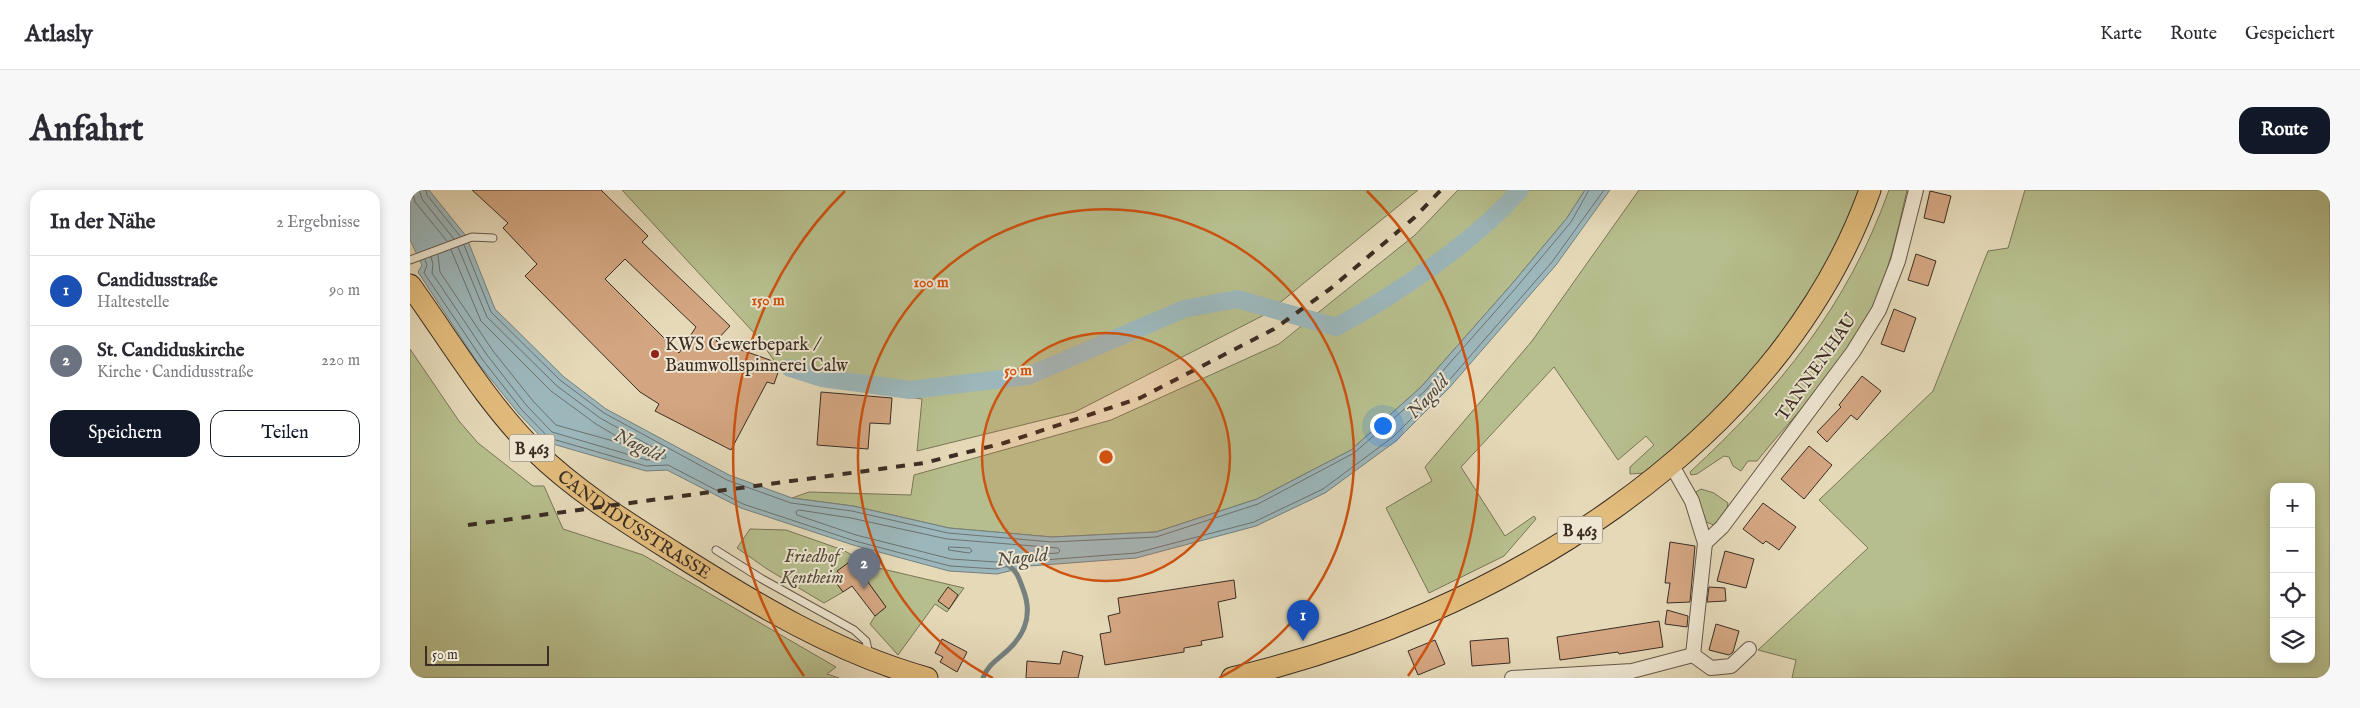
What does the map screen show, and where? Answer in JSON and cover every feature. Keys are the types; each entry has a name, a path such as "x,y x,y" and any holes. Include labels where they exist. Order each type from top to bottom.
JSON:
{"main road":[{"name":"B 463","path":"1232,678 1272,669 1349,645 1422,615 1479,588 1575,534 1671,464 1720,419 1755,383 1788,344 1840,261 1870,190"},
{"name":"CANDIDUSSTRASSE","path":"410,286 486,395 512,426 557,471 642,532 759,604 801,627 905,675 927,678"}],"street":[{"name":"TANNENHAU","path":"1705,543 1722,527 1853,352 1879,310 1898,261 1916,190"},
{"path":"1671,464 1692,501 1705,543 1693,656"},
{"path":"1512,678 1632,671 1693,656 1711,668 1731,666 1749,649"}],"lane":[{"path":"412,259 472,237 493,238"},
{"path":"716,550 762,579 854,630 866,641 870,659"}],"green space":[{"path":"622,190 1418,190 1266,314 1075,412 917,451 922,399 825,386 783,373 756,335"},
{"path":"1458,190 1585,190 1567,218 1421,387 1351,450 1257,499 1156,532 1052,537 949,528 853,506 792,498 809,492 911,495 914,475 1111,420 1279,344 1415,235"},
{"path":"1639,190 1862,190 1832,256 1767,355 1688,437 1644,473 1630,474 1630,467 1654,445 1646,436 1618,460 1554,367 1461,467 1505,536 1534,516 1536,519 1504,556 1429,593 1386,508 1432,481 1425,467 1532,341"},
{"path":"1889,190 1907,190 1892,253 1876,299 1846,353 1757,461 1748,461 1741,471 1733,466 1729,457 1724,456 1697,474 1691,475 1690,472 1753,410 1808,343 1853,271 1872,232"},
{"path":"2025,190 2330,190 2330,678 1792,678 1796,660 1758,650 1868,548 1819,500 1933,391 1988,251 2008,248"},
{"path":"410,349 459,421 478,443 533,486 544,486 563,529 643,555 836,667 827,674 839,678 410,678"},
{"path":"1701,489 1714,493 1728,503 1727,508 1714,525 1706,522 1696,492"},
{"name":"Friedhof Kentheim","path":"750,529 786,530 843,550 874,567 964,588 947,612 935,604 898,655 870,624 875,616 886,607 852,560 838,571 841,576 835,580 843,592 824,603 767,569 737,548"}],"water":[{"name":"Nagold","path":"410,190 429,190 466,236 495,309 564,377 606,409 729,475 792,498 853,506 949,528 1052,537 1156,532 1257,499 1351,450 1421,387 1567,218 1585,190 1610,190 1556,265 1449,388 1396,441 1325,493 1256,526 1136,558 1030,566 997,574 949,571 853,545 741,508 667,470 646,471 546,442 519,414 477,362 418,272 422,265 410,240"}],"building":[{"path":"472,190 601,190 648,236 642,242 730,326 716,341 781,364 774,384 767,382 731,450 655,411 659,404 640,392 525,276 537,264 503,228 508,223","holes":["625,259 696,327 679,353 605,279"]},
{"path":"1930,191 1951,196 1944,223 1924,218"},
{"path":"1916,254 1936,261 1928,286 1908,280"},
{"path":"1894,309 1916,318 1904,352 1881,344"},
{"path":"1862,376 1881,391 1857,420 1851,415 1827,442 1817,432 1841,407 1839,405"},
{"path":"821,392 892,398 890,424 870,423 868,449 817,445"},
{"path":"1809,446 1832,465 1804,499 1781,479"},
{"path":"1763,503 1796,527 1779,550 1766,541 1763,544 1743,529"},
{"path":"1670,542 1695,546 1690,602 1667,603 1670,583 1665,583"},
{"path":"1725,551 1754,559 1746,588 1717,581"},
{"path":"852,560 886,607 875,616 852,586 843,592 834,580 841,576 837,571"},
{"path":"1234,580 1236,598 1218,602 1223,637 1201,641 1202,645 1184,648 1184,652 1105,665 1100,634 1111,632 1108,616 1120,613 1118,598"},
{"path":"948,587 958,595 949,609 938,601"},
{"path":"1709,587 1725,588 1726,601 1707,602"},
{"path":"1667,610 1688,616 1687,627 1665,624"},
{"path":"1659,621 1663,647 1560,660 1557,637"},
{"path":"1716,624 1739,631 1733,652 1729,655 1709,650"},
{"path":"1508,638 1510,663 1472,666 1470,641"},
{"path":"942,639 967,652 957,672 940,662 943,657 935,653"},
{"path":"1435,640 1445,664 1418,675 1408,651"},
{"path":"1063,651 1083,656 1078,678 1026,678 1027,661 1060,664"}],"waterway":[{"path":"790,368 822,378 910,390 1028,376 1184,309 1237,299 1336,327 1384,299 1434,266 1481,228 1520,190"},
{"name":"Nagold","path":"983,678 991,665 1020,636 1026,621 1026,597 1018,576 1009,566"}],"railway":[{"path":"468,525 924,463 1004,443 1140,398 1274,329 1330,289 1415,217 1441,190"}],"place":[{"name":"KWS Gewerbepark / Baumwollspinnerei Calw","path":"655,354"},
{"name":"St. Candiduskirche","path":"864,589"},
{"name":"Candidusstraße","path":"1303,641"}]}
